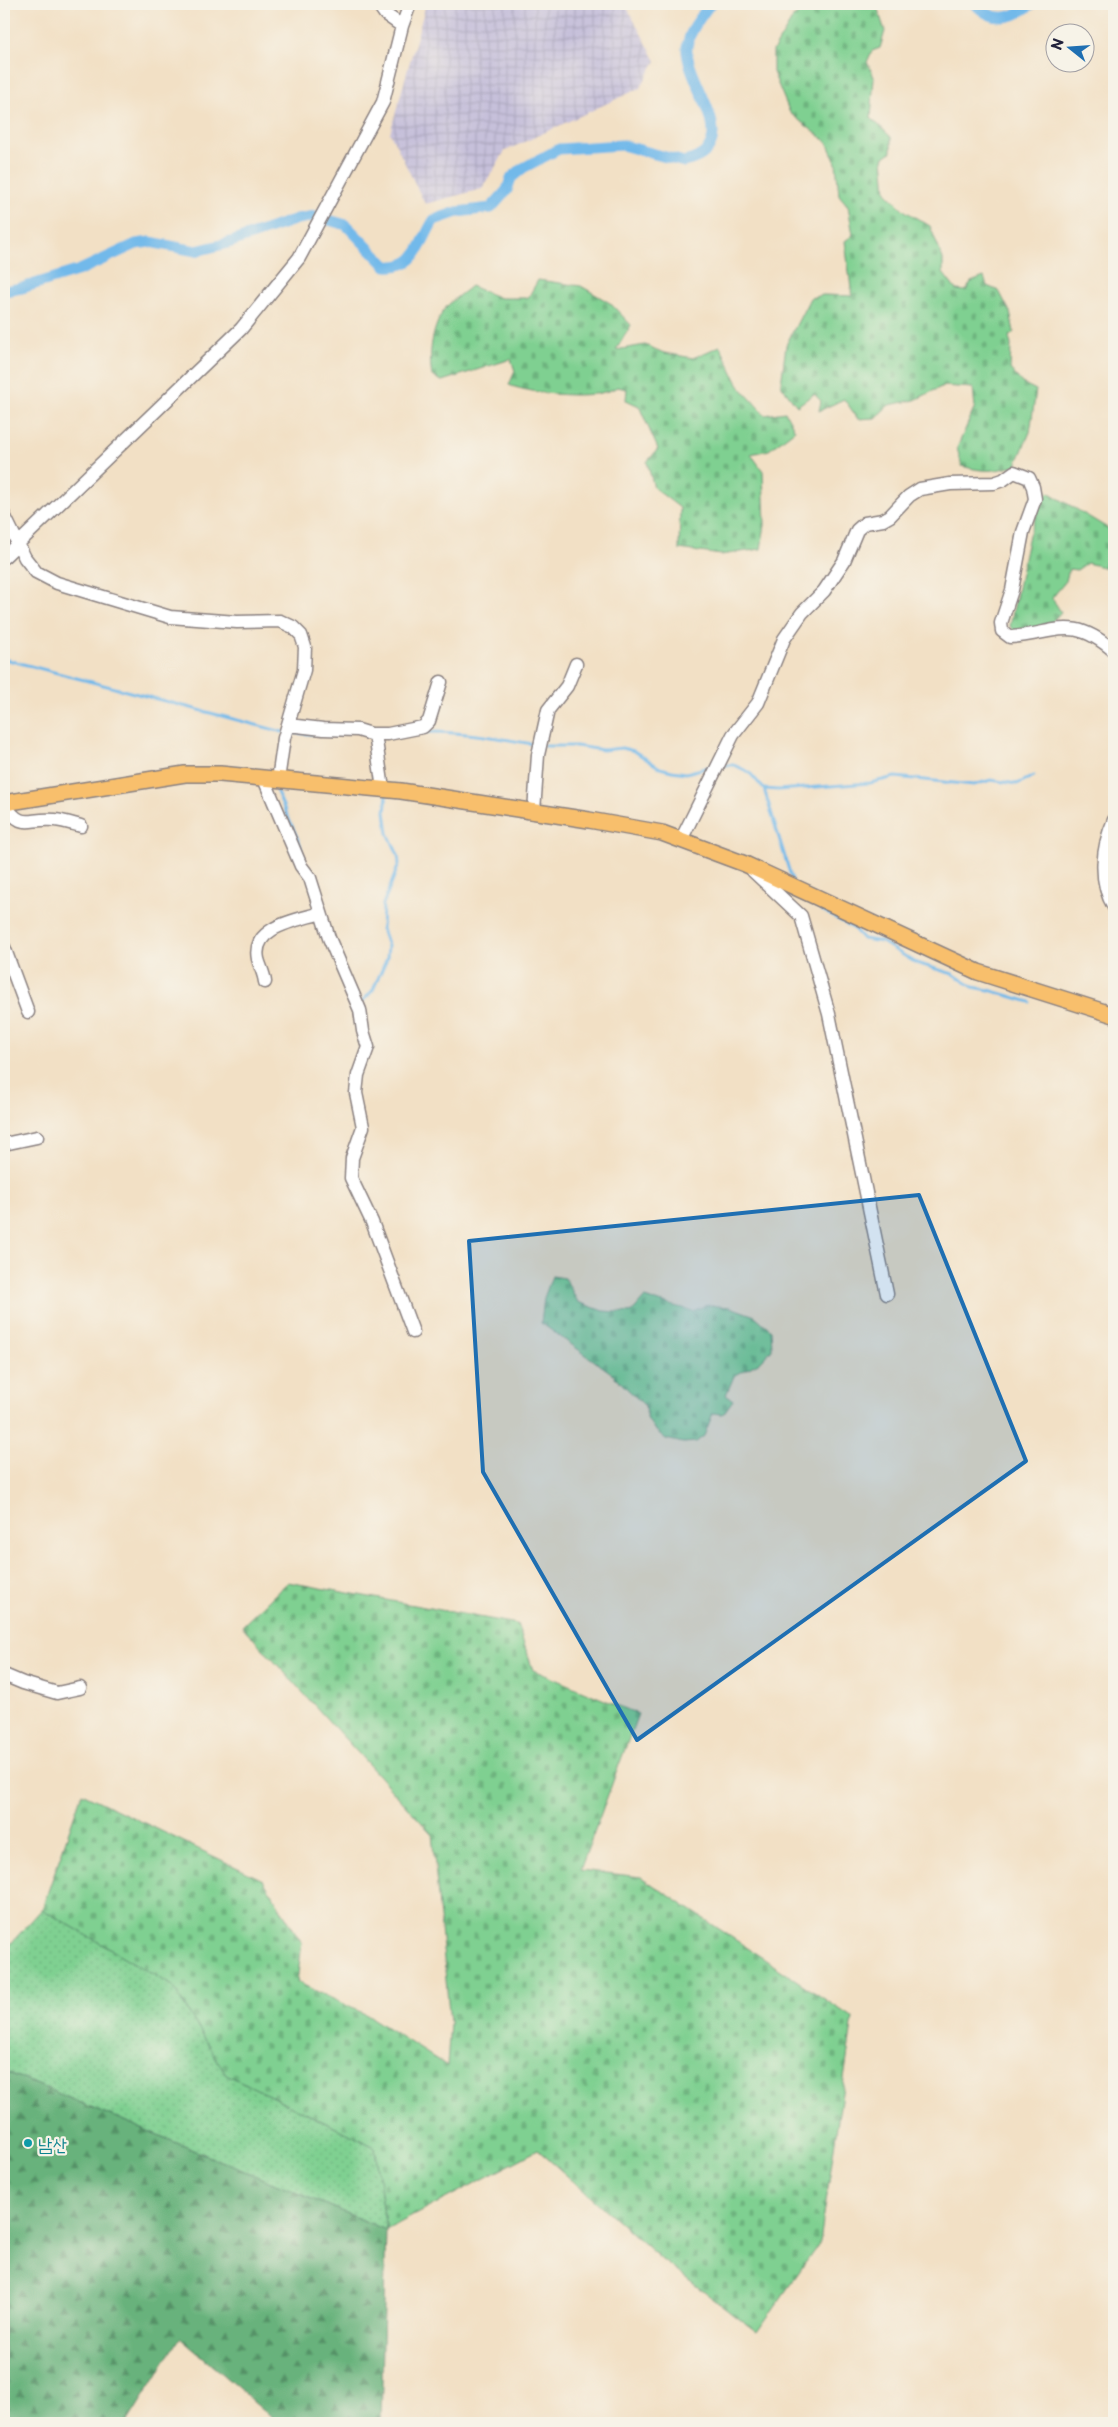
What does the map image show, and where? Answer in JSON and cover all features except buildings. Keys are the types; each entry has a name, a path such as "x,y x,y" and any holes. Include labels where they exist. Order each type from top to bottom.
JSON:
{"main road":[{"path":"4,804 185,774 220,774 386,790 534,811 662,833 746,864 978,972 1114,1015"}],"street":[{"path":"378,4 385,14 402,26"},
{"path":"4,557 241,329 299,258 383,102 402,26 410,4"},
{"path":"681,840 733,735 758,703 784,638 802,613 824,591 844,561 857,530 864,523 883,520 890,516 909,496 920,489 950,484 994,484 1014,472 1029,478 1035,499 1023,532 1012,590 1001,623 1002,631 1010,638 1057,628 1068,628 1095,637 1114,651"},
{"path":"4,515 17,544 36,572 58,583 141,610 197,621 280,621 293,627 301,635 305,647 304,662 274,780 301,866 310,878 321,913 358,1006 368,1047 358,1075 356,1092 362,1127 352,1158 351,1178 372,1222 413,1332"},
{"path":"534,811 538,756 548,710 567,686 576,664"},
{"path":"288,725 358,730 376,734 388,734 423,727 429,721 441,682"},
{"path":"376,734 386,790"},
{"path":"4,804 13,817 22,822 54,820 82,826"},
{"path":"1114,820 1110,831 1103,870 1104,881 1114,907"},
{"path":"746,864 801,916 830,1014 887,1294"},
{"path":"265,982 258,958 258,947 264,934 321,913"},
{"path":"4,947 28,1012"},
{"path":"5,1142 37,1137"},
{"path":"4,1675 23,1684 58,1693 80,1688"}],"highlighted area":[{"path":"919,1195 1026,1461 637,1740 483,1472 469,1241"}],"shaded area":[{"path":"426,4 625,4 656,61 640,88 505,151 482,189 425,204 390,133"}],"green space":[{"path":"816,4 876,4 885,31 880,48 872,51 867,62 874,77 871,118 891,137 891,152 883,158 886,192 905,211 930,226 943,259 943,273 956,290 966,291 971,282 984,277 987,286 999,291 1010,312 1014,332 1009,337 1011,345 1010,369 1022,383 1036,390 1030,432 1016,465 989,470 962,466 957,448 975,407 973,388 943,386 915,400 889,405 875,418 858,419 844,399 819,411 821,401 814,394 797,406 781,385 786,345 810,298 823,295 852,296 845,241 853,235 848,206 839,195 836,163 827,142 790,113 773,72 773,51 794,16"},
{"path":"538,280 581,286 610,303 631,325 616,350 645,345 664,353 693,358 720,346 739,386 765,415 785,412 795,430 769,450 751,454 763,471 765,525 761,549 721,555 679,549 680,508 654,488 647,462 658,449 639,406 626,400 627,389 617,387 595,394 564,395 519,388 509,385 515,371 511,359 442,381 432,376 431,351 434,333 444,310 453,300 471,286 500,298 528,298"},
{"path":"1048,492 1114,532 1114,570 1087,563 1077,570 1069,569 1066,581 1052,598 1061,612 1051,623 1015,633 1010,626 1029,535 1042,500"},
{"path":"552,1276 565,1278 578,1302 603,1311 631,1313 644,1298 693,1311 706,1305 730,1307 755,1316 771,1330 772,1349 760,1362 734,1376 726,1395 733,1400 723,1414 713,1413 704,1436 696,1442 683,1443 666,1439 654,1429 648,1420 644,1405 610,1372 541,1323 544,1298"},
{"path":"288,1582 517,1624 533,1670 638,1714 580,1870 641,1877 853,2018 820,2242 757,2332 662,2260 538,2150 386,2230 375,2147 226,2074 173,1986 42,1909 82,1793 263,1880 302,1943 297,1982 367,2015 447,2066 450,2022 432,1834 242,1626"},
{"path":"42,1909 173,1986 226,2074 375,2147 386,2230 4,2071 4,1951"},
{"path":"4,2071 386,2230 381,2423 279,2423 180,2338 127,2423 4,2423"}],"waterway":[{"path":"4,291 22,288 80,270 136,244 150,242 196,251 228,243 297,219 315,216 346,225 386,266 397,266 412,259 417,253 434,220 457,212 491,208 507,190 511,178 523,168 559,149 622,145 684,162 703,154 711,142 713,128 709,112 694,77 687,47 693,30 710,4"},
{"path":"975,4 989,15 996,17 1011,16 1032,4"},
{"path":"4,659 283,732"},
{"path":"423,732 467,734 538,745"},
{"path":"290,733 313,734"},
{"path":"544,746 576,746 603,750 622,748 634,751 660,768 686,773 713,766"},
{"path":"722,765 734,765 749,772 764,789 792,880"},
{"path":"764,789 778,790 870,783 895,777 974,785 991,780 1017,784 1034,776"},
{"path":"276,784 276,790 300,844 302,855"},
{"path":"361,1003 373,990 387,958 388,946 382,929 383,904 399,864 398,855 388,833 385,812 387,794"},
{"path":"796,895 853,928 863,939 882,942 916,963 953,974 973,987 1030,1002"}],"place":[{"name":"남산","path":"28,2143"}]}
